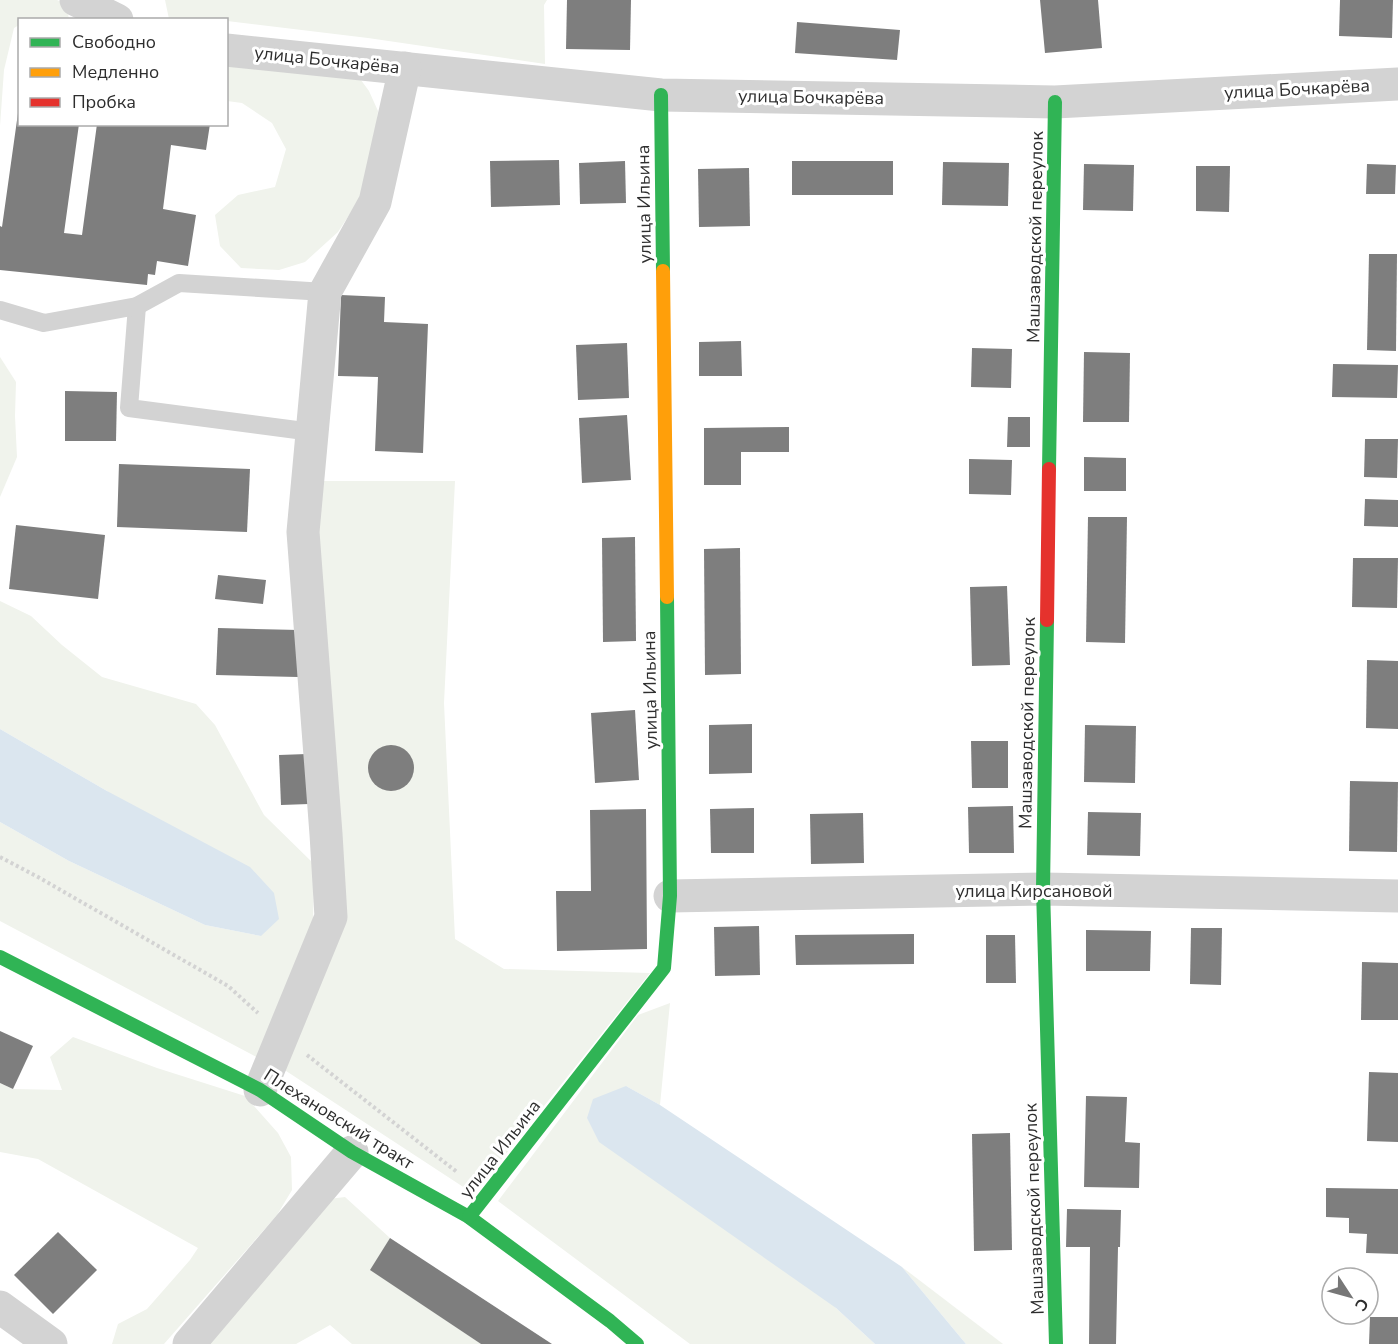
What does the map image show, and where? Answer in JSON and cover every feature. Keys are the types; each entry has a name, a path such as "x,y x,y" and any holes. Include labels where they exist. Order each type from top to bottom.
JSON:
{"street":[{"path":"76,0 113,18"},
{"name":"улица Бочкарёва","path":"228,50 661,94 1055,102 1398,84"},
{"path":"260,1090 331,917 303,532 325,292 375,202 405,68"},
{"name":"улица Ильина","path":"469,1217 664,968 670,896 661,94"},
{"name":"Машзаводской переулок","path":"1055,102 1043,889 1056,1344"},
{"name":"улица Кирсановой","path":"670,896 1043,889 1398,896"},
{"name":"Плехановский тракт","path":"0,957 260,1090 352,1152 469,1217 610,1321 637,1344"},
{"path":"189,1344 352,1152"},
{"path":"0,1307 51,1344"}],"lane":[{"path":"0,310 44,323 137,306 179,283 325,292"},
{"path":"137,306 129,408 312,432"}],"path":[{"path":"0,857 228,986 282,1036 487,1196"}],"shaded area":[{"path":"0,0 57,0 66,4 69,18 18,18 18,26 14,28 4,70 0,126"},
{"path":"165,0 547,0 544,5 545,64 368,38 228,21 228,18 169,18"},
{"path":"228,57 358,76 369,91 378,111 374,153 359,200 338,232 305,262 279,270 241,268 220,246 215,215 238,195 275,187 286,149 272,123 242,103 228,101"},
{"path":"0,357 16,382 17,457 0,497"},
{"path":"318,481 455,481 444,703 455,939 504,969 650,973 474,1194 280,1067 338,917 313,533"},
{"path":"0,601 31,616 102,677 196,704 215,725 264,815 314,864 313,927 264,1061 0,921 0,822 69,861 205,925 261,936 107,791 0,729"},
{"path":"0,729 107,791 250,867 274,893 279,919 261,936 205,925 69,861 0,822"},
{"path":"670,1003 660,1105 626,1086 836,1308 875,1344 690,1344 498,1201 638,1015"},
{"path":"73,1037 157,1068 245,1096 278,1133 291,1157 292,1190 277,1215 164,1344 112,1344 118,1324 147,1309 198,1248 38,1159 0,1152 0,1083 13,1089 62,1090 50,1057"},
{"path":"626,1086 660,1105 902,1267 966,1344 875,1344 836,1308 599,1142 587,1118 593,1099"},
{"path":"345,1197 390,1238 371,1270 481,1344 352,1344 330,1325 296,1344 206,1344 329,1199"},
{"path":"902,1267 1003,1344 966,1344"}],"building":[{"path":"567,0 631,0 630,50 566,49"},
{"path":"1040,0 1098,0 1102,48 1045,53"},
{"path":"1340,0 1393,0 1392,38 1339,36"},
{"path":"797,22 900,30 897,60 795,53"},
{"path":"18,113 18,126 79,126 64,233 82,235 97,126 210,126 206,150 171,145 163,209 196,215 188,266 157,261 155,275 148,274 147,285 0,270 0,226 2,227"},
{"path":"559,160 560,205 491,207 490,161"},
{"path":"625,161 626,203 580,204 579,163"},
{"path":"792,161 893,161 893,195 792,195"},
{"path":"943,162 1009,163 1008,206 942,205"},
{"path":"1084,164 1134,165 1133,211 1083,210"},
{"path":"1367,164 1396,165 1395,194 1366,194"},
{"path":"1196,166 1230,166 1229,212 1196,211"},
{"path":"749,168 750,226 699,227 698,169"},
{"path":"1369,254 1397,254 1396,351 1367,350"},
{"path":"341,295 385,297 384,322 428,324 423,453 375,451 378,377 338,376"},
{"path":"741,341 742,376 699,376 699,342"},
{"path":"627,343 629,398 578,400 576,345"},
{"path":"972,348 1012,349 1011,388 971,387"},
{"path":"1084,352 1130,353 1129,422 1083,422"},
{"path":"1333,364 1398,365 1397,398 1332,397"},
{"path":"65,391 117,392 116,441 65,441"},
{"path":"627,415 631,480 582,483 579,418"},
{"path":"1008,417 1030,417 1030,447 1007,447"},
{"path":"789,427 789,452 741,452 741,485 704,485 704,428"},
{"path":"1365,439 1398,439 1397,478 1364,477"},
{"path":"1084,457 1126,458 1126,491 1084,491"},
{"path":"969,459 1012,460 1011,495 969,494"},
{"path":"119,464 250,469 247,532 117,527"},
{"path":"1365,499 1398,500 1398,527 1364,526"},
{"path":"1088,517 1127,517 1125,643 1086,642"},
{"path":"16,525 105,535 98,599 9,589"},
{"path":"635,537 636,641 603,642 602,538"},
{"path":"740,548 741,674 705,675 704,549"},
{"path":"1353,558 1398,558 1397,608 1352,607"},
{"path":"218,575 266,580 263,604 215,599"},
{"path":"1007,586 1010,665 972,666 970,587"},
{"path":"218,628 299,630 298,677 216,675"},
{"path":"1367,660 1398,661 1398,729 1366,728"},
{"path":"635,710 639,780 595,783 591,713"},
{"path":"752,724 752,773 709,774 709,725"},
{"path":"1085,725 1136,726 1135,783 1084,782"},
{"path":"971,741 1008,741 1008,788 972,788"},
{"path":"391,745 407,752 414,768 407,784 391,791 375,784 368,768 375,752"},
{"path":"307,754 309,804 281,805 279,755"},
{"path":"1350,781 1398,782 1397,852 1349,851"},
{"path":"1013,806 1014,853 969,853 968,807"},
{"path":"754,808 754,853 711,853 710,809"},
{"path":"646,809 647,949 557,951 556,891 591,891 590,810"},
{"path":"1088,812 1141,813 1140,856 1087,855"},
{"path":"863,813 864,863 811,864 810,814"},
{"path":"759,926 760,975 715,976 714,927"},
{"path":"1191,928 1222,928 1221,985 1190,984"},
{"path":"1086,930 1151,931 1150,971 1086,971"},
{"path":"914,934 914,964 796,965 795,935"},
{"path":"986,935 1015,935 1016,983 986,983"},
{"path":"1362,962 1398,963 1398,1020 1361,1020"},
{"path":"0,1031 33,1046 13,1089 0,1083"},
{"path":"1369,1072 1398,1073 1398,1142 1367,1141"},
{"path":"1086,1096 1127,1097 1125,1142 1140,1143 1139,1188 1084,1187"},
{"path":"1010,1133 1012,1250 974,1251 972,1134"},
{"path":"1326,1188 1398,1189 1398,1254 1366,1253 1367,1234 1349,1233 1349,1218 1326,1217"},
{"path":"1067,1209 1121,1210 1116,1344 1089,1344 1090,1247 1066,1247"},
{"path":"58,1232 97,1270 53,1314 14,1275"},
{"path":"390,1238 552,1344 481,1344 370,1270"},
{"path":"1380,1317 1398,1317 1398,1344 1369,1344 1370,1326 1380,1326"}],"traffic: fast":[{"path":"661,95 663,271"},
{"path":"1049,469 1055,102"},
{"path":"469,1217 664,968 670,896 667,597"},
{"path":"1047,620 1043,889 1056,1344"},
{"path":"0,957 260,1090 352,1152 469,1217 610,1321 637,1344"}],"traffic: slow":[{"path":"663,271 667,597"}],"traffic: jam":[{"path":"1047,620 1049,469"}]}
